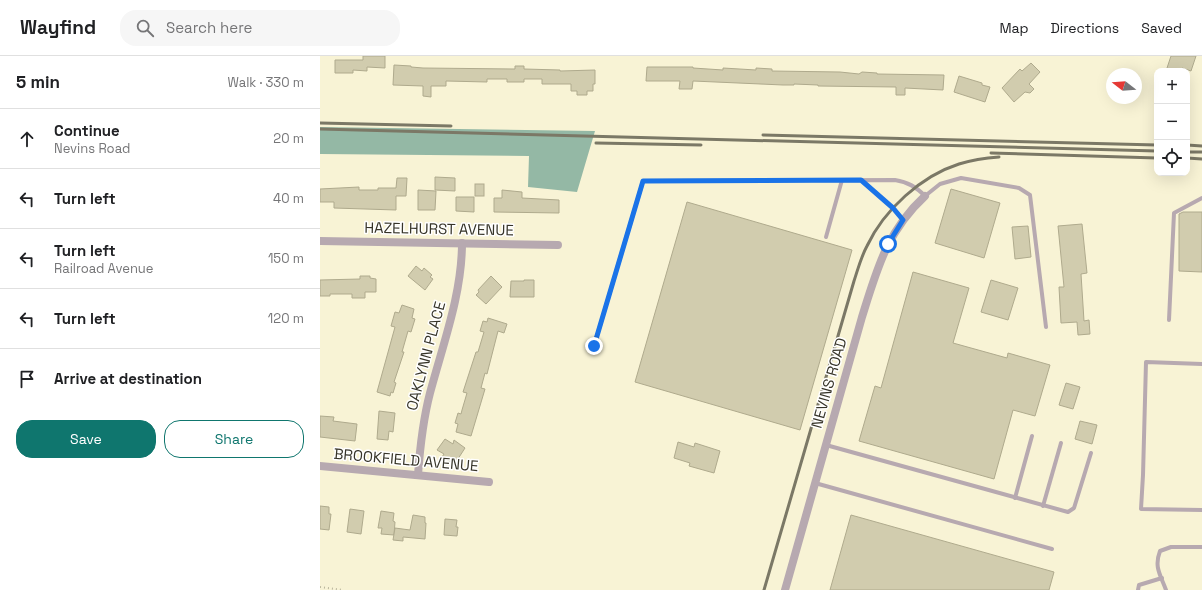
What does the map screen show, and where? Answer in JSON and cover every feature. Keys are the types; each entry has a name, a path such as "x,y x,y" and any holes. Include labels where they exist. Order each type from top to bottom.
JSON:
{"street":[{"name":"NEVINS ROAD","path":"785,590 871,288 888,244 903,220 925,196"},
{"name":"HAZELHURST AVENUE","path":"320,241 558,245"},
{"name":"OAKLYNN PLACE","path":"418,475 420,442 424,416 455,301 460,275 462,243"},
{"name":"BROOKFIELD AVENUE","path":"320,466 490,482"}],"lane":[{"path":"594,346 643,181 895,180 903,181 916,188 925,196 940,184 961,178 1019,188 1030,195 1046,327"},
{"path":"826,237 842,180"},
{"path":"861,180 893,208 903,220"},
{"path":"1169,320 1174,214 1202,198"},
{"path":"1202,364 1146,362 1141,509 1202,510"},
{"path":"1015,498 1032,436"},
{"path":"1043,506 1061,443"},
{"path":"826,445 1068,512 1074,508 1091,453"},
{"path":"815,483 1052,548"},
{"path":"1166,590 1158,568 1157,560 1160,550 1171,546 1202,547"},
{"path":"1138,590 1139,585 1162,578"}],"path":[{"path":"320,587 343,590"}],"green space":[{"path":"320,127 595,131 577,192 528,187 529,156 320,154"}],"building":[{"path":"363,56 385,56 385,68 367,67 367,71 353,70 353,73 335,73 335,60 363,60"},
{"path":"1171,56 1196,56 1191,71 1190,68 1167,68"},
{"path":"1031,63 1040,72 1029,84 1034,89 1030,93 1025,92 1014,102 1002,88 1020,69 1022,71"},
{"path":"394,65 423,68 515,69 515,66 524,66 524,69 560,71 595,70 595,84 593,84 593,91 587,91 587,95 577,95 577,91 571,91 571,84 542,84 542,79 524,79 524,82 507,82 507,79 487,79 487,82 446,81 446,86 431,86 431,97 423,96 423,86 393,85"},
{"path":"647,67 693,67 723,70 723,68 756,70 756,68 772,69 772,71 944,75 943,90 905,88 905,95 896,95 896,87 783,85 693,81 692,89 679,89 680,81 646,81"},
{"path":"959,76 990,87 985,102 954,92"},
{"path":"435,177 455,178 455,191 435,190"},
{"path":"397,178 407,178 406,196 396,196 396,210 334,208 334,202 320,202 320,189 359,187 359,190 378,190 378,188 396,188"},
{"path":"475,184 484,184 484,196 475,196"},
{"path":"951,189 1000,203 984,258 935,243"},
{"path":"418,190 436,191 435,210 418,210"},
{"path":"502,190 522,192 522,198 559,200 559,213 494,212 494,198 502,198"},
{"path":"456,197 474,197 474,212 456,211"},
{"path":"687,202 852,250 800,430 635,382"},
{"path":"1183,212 1202,212 1202,272 1179,271 1179,214"},
{"path":"1082,224 1087,273 1081,274 1084,321 1089,320 1090,334 1078,335 1077,322 1061,323 1059,287 1064,287 1058,226"},
{"path":"1028,226 1031,257 1015,259 1012,227"},
{"path":"416,266 422,271 424,268 432,275 430,277 433,279 425,290 408,276"},
{"path":"913,272 969,288 953,343 1007,358 1008,353 1050,365 1035,416 1013,410 994,479 859,441 875,386 881,388"},
{"path":"360,276 370,276 370,278 376,279 376,292 365,292 365,298 352,298 352,294 330,294 330,296 320,296 320,280 360,279"},
{"path":"491,276 502,287 486,304 476,295 479,292 478,290"},
{"path":"534,280 534,297 510,297 511,281"},
{"path":"991,280 1018,288 1008,320 981,312"},
{"path":"402,305 414,309 412,318 415,319 411,332 408,331 402,352 404,352 394,382 396,383 393,393 391,392 390,396 377,392 395,327 391,326 395,312 399,313"},
{"path":"488,318 507,324 504,333 498,331 487,374 485,373 481,388 485,389 471,436 456,432 458,424 455,423 458,413 461,414 467,393 463,392 484,332 480,331 483,321 487,322"},
{"path":"1066,383 1080,387 1073,409 1059,405"},
{"path":"379,411 395,413 393,432 389,431 388,440 377,439"},
{"path":"320,416 334,417 333,421 357,424 355,441 320,437"},
{"path":"1080,421 1097,425 1092,444 1075,439"},
{"path":"445,439 453,444 454,440 465,448 456,462 453,460 451,462 442,457 444,454 437,450"},
{"path":"678,442 694,447 695,443 720,451 714,473 689,466 690,463 674,458"},
{"path":"320,506 329,507 329,514 331,514 329,530 320,529"},
{"path":"350,509 364,511 361,534 347,532"},
{"path":"381,511 394,513 394,535 381,534 382,528 378,528"},
{"path":"413,515 425,517 425,539 403,537 403,541 393,540 395,528 410,530"},
{"path":"851,515 1054,572 1049,590 830,590"},
{"path":"445,519 457,520 457,536 444,535"}],"railway":[{"path":"320,123 451,126"},
{"path":"320,129 1154,151"},
{"path":"763,135 1154,145"},
{"path":"596,143 701,145"},
{"path":"1190,145 1202,146"},
{"path":"1190,152 1202,152"},
{"path":"991,153 1154,158"},
{"path":"764,590 854,281 861,259 874,233 883,220 905,196 931,177 945,169 969,161 999,157"},
{"path":"1190,158 1202,159"}],"route":[{"path":"594,346 643,181 861,180 893,208 903,220 888,244"}]}
